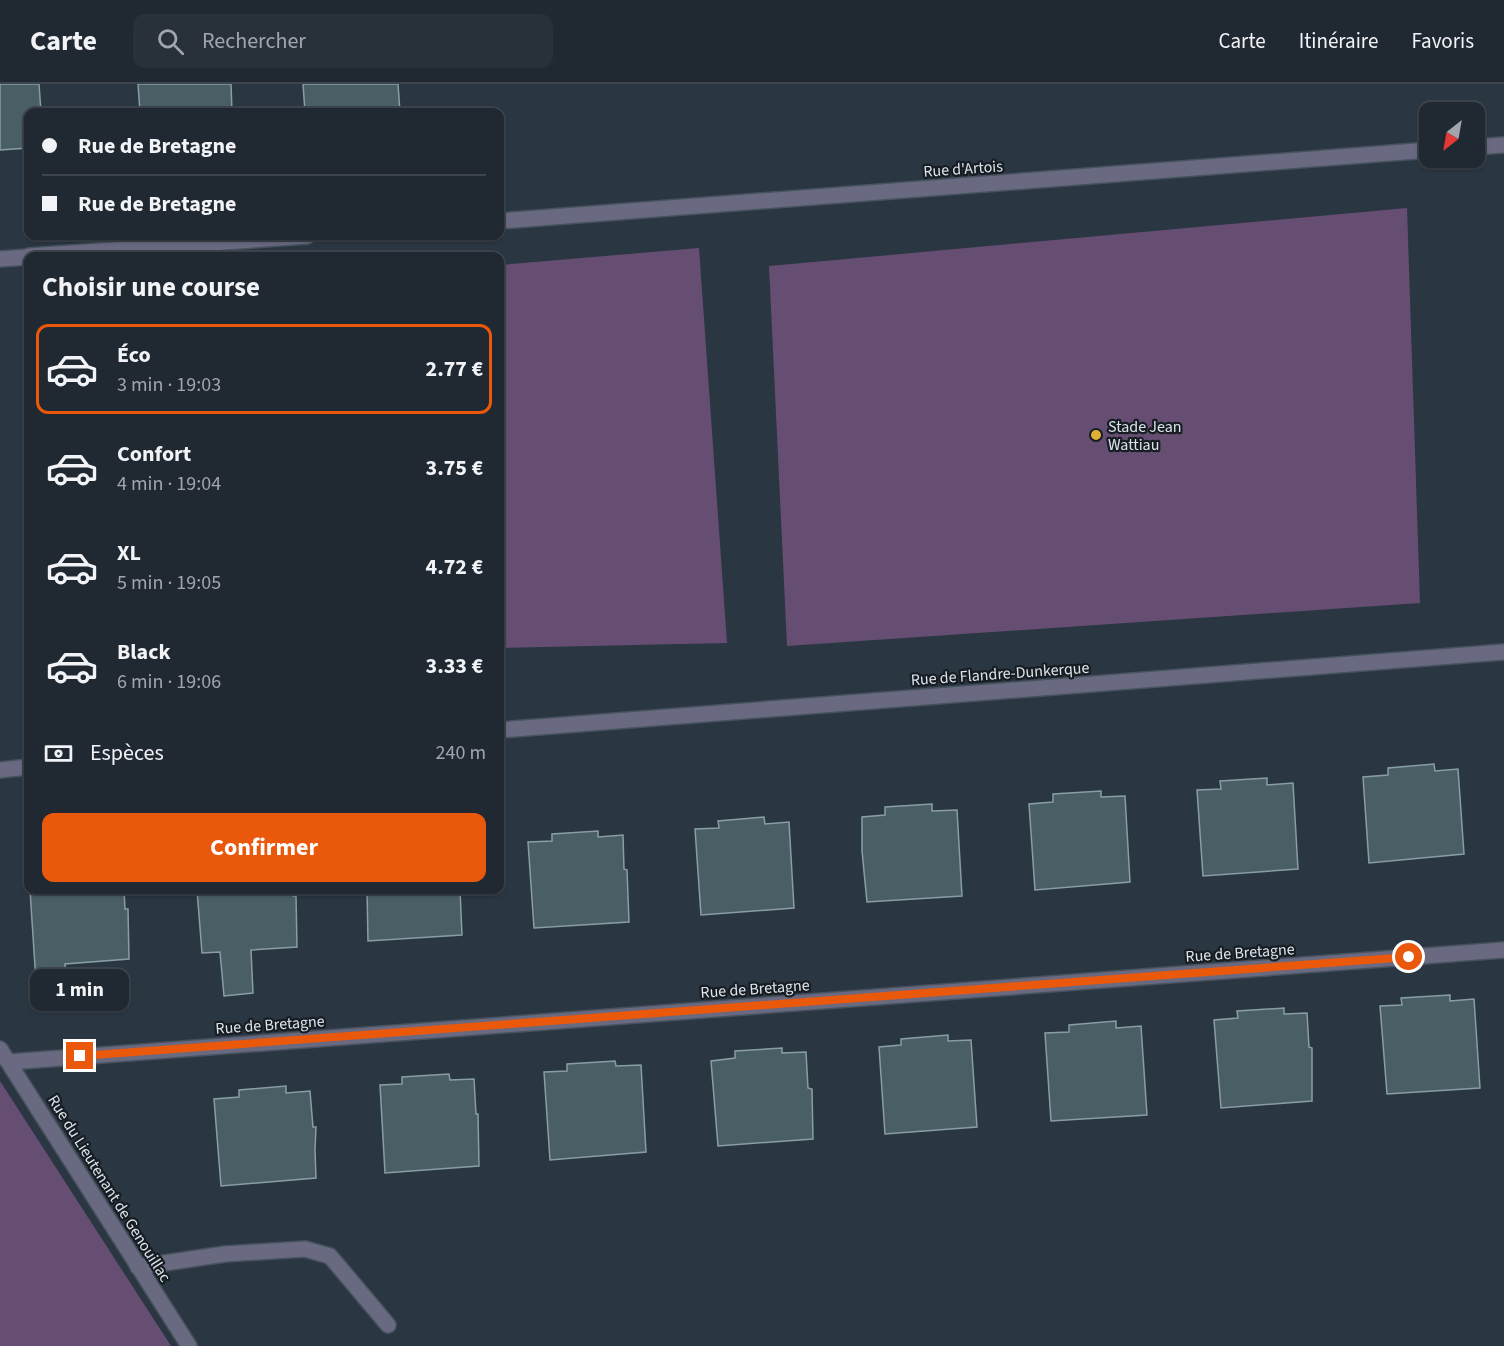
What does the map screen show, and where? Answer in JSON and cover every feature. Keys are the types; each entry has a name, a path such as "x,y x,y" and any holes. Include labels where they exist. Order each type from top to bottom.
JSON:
{"street":[{"path":"1485,146 1504,145"},
{"name":"Rue d'Artois","path":"504,221 1419,151"},
{"path":"85,252 251,240"},
{"path":"0,259 24,257"},
{"name":"Rue de Flandre-Dunkerque","path":"504,730 1504,652"},
{"path":"0,770 24,767"},
{"name":"Rue de Bretagne","path":"4,1055 1504,950"},
{"name":"Rue du Lieutenant de Genouillac","path":"4,1055 189,1346"},
{"path":"138,1267 225,1254 305,1249 330,1256 388,1325"}],"shaded area":[{"name":"Stade Jean Wattiau","path":"1407,208 1420,603 787,646 769,266"},
{"path":"699,248 727,643 504,648 504,265"},
{"path":"0,1081 171,1346 0,1346"}],"building":[{"path":"0,84 39,84 41,108 24,108 24,148 0,150"},
{"path":"138,84 231,84 232,108 140,108"},
{"path":"303,84 398,84 400,108 305,108"},
{"path":"1434,764 1435,771 1458,769 1464,854 1369,863 1363,777 1388,775 1388,768"},
{"path":"1267,778 1267,785 1293,783 1298,869 1203,876 1197,790 1221,789 1220,781"},
{"path":"1101,791 1101,797 1125,796 1130,882 1035,890 1029,804 1053,802 1053,794"},
{"path":"932,804 932,811 957,810 962,896 867,902 862,851 862,817 885,815 885,807"},
{"path":"764,817 765,824 789,822 794,908 701,915 695,829 719,828 718,821"},
{"path":"598,831 598,837 623,835 629,922 534,928 528,842 552,841 552,834"},
{"path":"30,894 124,894 125,909 128,909 129,959 65,964 66,980 36,982"},
{"path":"197,894 293,894 296,896 297,947 251,950 253,993 224,996 220,952 202,953"},
{"path":"367,894 460,894 462,935 368,941"},
{"path":"1450,995 1450,1001 1474,999 1480,1088 1387,1094 1380,1006 1402,1005 1401,998"},
{"path":"1284,1008 1284,1014 1307,1013 1309,1047 1312,1048 1312,1101 1221,1108 1214,1020 1238,1018 1237,1011"},
{"path":"1116,1021 1116,1028 1141,1026 1147,1115 1051,1121 1045,1033 1069,1032 1069,1025"},
{"path":"948,1035 948,1041 971,1040 977,1127 885,1134 879,1047 901,1045 901,1039"},
{"path":"782,1048 782,1053 806,1052 808,1088 812,1089 813,1139 718,1146 711,1061 735,1058 735,1051"},
{"path":"615,1061 616,1066 641,1065 646,1152 550,1160 544,1072 567,1071 567,1064"},
{"path":"449,1074 450,1080 474,1079 476,1114 478,1114 479,1166 385,1173 380,1085 402,1084 402,1077"},
{"path":"286,1086 286,1093 310,1091 313,1127 316,1127 316,1178 221,1186 214,1099 239,1097 239,1090"}],"place":[{"name":"Stade Jean Wattiau","path":"1096,435"}],"route":[{"path":"80,1056 1409,957"}]}
